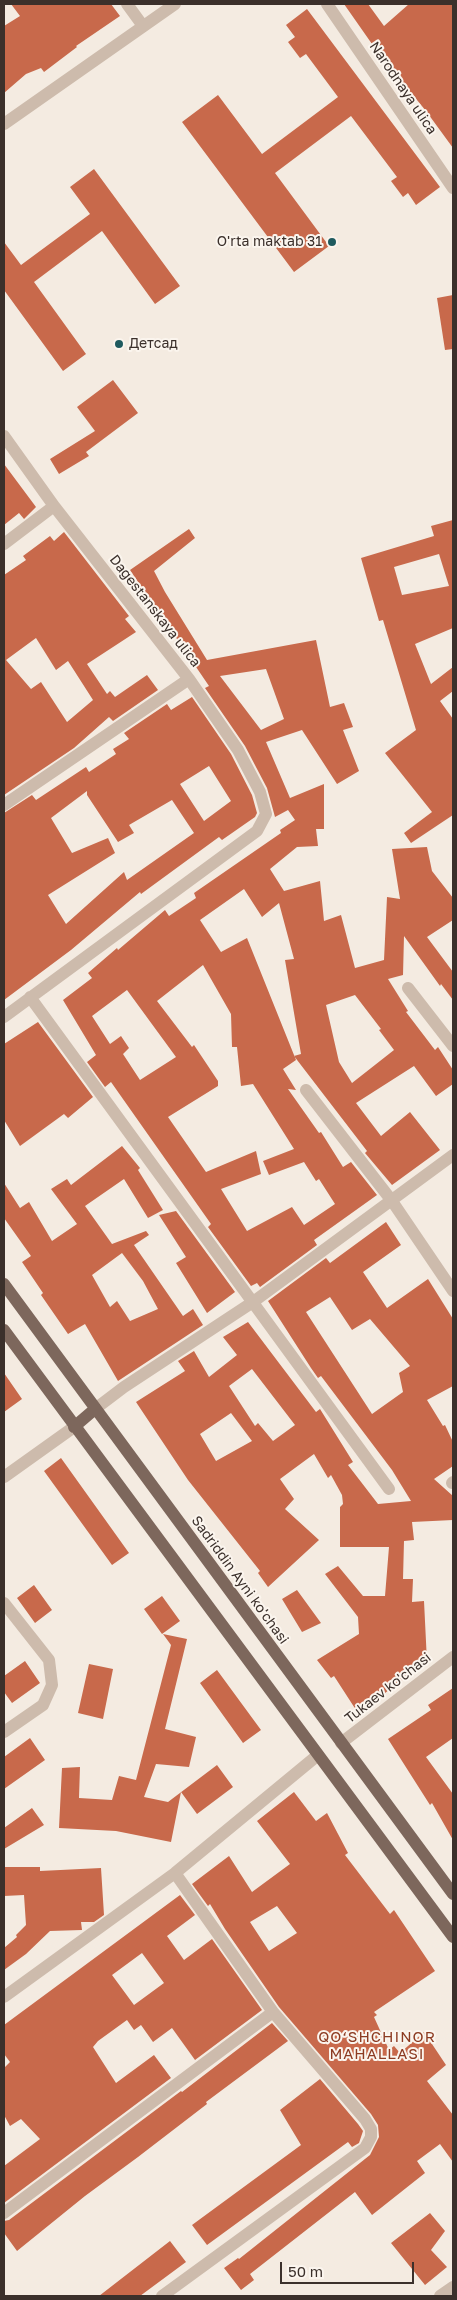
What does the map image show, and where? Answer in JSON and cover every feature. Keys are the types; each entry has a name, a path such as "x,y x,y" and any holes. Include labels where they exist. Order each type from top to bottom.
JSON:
{"main road":[{"name":"Sadriddin Ayni ko'chasi","path":"4,1284 453,1894"},
{"path":"4,1330 453,1938"},
{"path":"74,1427 95,1409"}],"street":[{"path":"126,4 143,26"},
{"path":"4,124 175,4"},
{"name":"Narodnaya ulica","path":"327,4 453,188"},
{"name":"Dagestanskaya ulica","path":"4,436 54,506 189,679 238,750 260,792 266,814 257,832 30,997"},
{"path":"4,544 54,506"},
{"path":"4,805 189,679"},
{"path":"408,988 453,1046"},
{"path":"4,1017 30,997 254,1302 389,1490"},
{"path":"306,1090 392,1201 453,1291"},
{"path":"95,1409 124,1387 254,1302 453,1155"},
{"path":"4,1477 74,1427"},
{"path":"4,1603 49,1660 52,1685 43,1705 4,1732"},
{"name":"Tukaev ko'chasi","path":"342,1743 453,1657"},
{"path":"4,1997 175,1873 318,1754"},
{"path":"162,2296 365,2148 371,2137 371,2129 365,2119 273,2012 175,1873"},
{"path":"4,2214 273,2012"},
{"path":"440,2296 453,2287"}],"building":[{"path":"11,4 111,4 120,16 76,46 44,72 41,68 26,74 4,93 4,26 20,16"},
{"path":"344,4 368,4 384,26 409,4 453,4 453,148 426,111 395,73 393,74"},
{"path":"307,9 440,187 416,205 408,193 403,197 391,181 397,177 351,116 275,173 329,246 294,272 182,122 218,95 262,154 338,97 306,54 300,58 288,42 295,37 286,25"},
{"path":"94,169 180,286 155,304 102,231 34,282 86,354 63,371 4,290 4,242 21,265 90,214 70,187"},
{"path":"453,295 453,349 445,350 437,298"},
{"path":"113,380 138,413 86,452 89,456 59,474 50,459 95,431 77,407"},
{"path":"4,464 36,507 24,519 19,513 4,525"},
{"path":"453,520 453,628 415,644 431,684 453,667 453,691 440,701 453,719 453,815 411,843 404,833 432,812 385,753 416,730 383,620 379,621 361,558 434,536 431,526","holes":["439,554 449,586 402,595 394,567"]},
{"path":"189,529 195,538 154,571 207,660 316,640 330,707 344,703 353,727 343,730 359,771 337,784 302,730 266,742 290,798 324,784 324,829 316,829 318,846 297,847 270,869 284,891 320,881 324,921 341,915 355,968 384,960 387,897 400,899 392,849 427,847 432,871 453,898 453,920 427,937 453,972 453,1000 441,984 440,986 404,936 403,975 388,979 408,1011 406,1012 435,1050 438,1047 453,1070 453,1084 436,1096 414,1066 356,1103 381,1136 410,1112 440,1150 392,1185 365,1153 367,1151 295,1057 296,1060 283,1069 296,1090 288,1089 319,1133 321,1132 343,1167 351,1162 377,1195 314,1240 317,1245 260,1287 257,1283 251,1286 208,1227 211,1224 111,1082 105,1087 87,1062 96,1055 63,1000 92,978 88,973 165,910 169,916 196,898 194,893 281,833 280,830 295,820 288,810 275,817 267,788 245,746 205,688 209,686 130,570","holes":["266,669 284,719 261,730 220,676","244,889 262,917 279,903 294,959 285,960 301,1054 294,1056 247,938 221,952 200,920","203,965 231,1014 232,1047 237,1047 241,1086 253,1084 294,1149 263,1161 269,1175 304,1162 316,1181 319,1179 335,1204 304,1225 292,1207 247,1231 221,1189 261,1174 256,1151 206,1172 168,1117 218,1086 218,1081 194,1045 192,1047 157,1001","127,990 176,1057 140,1080 123,1054 129,1048 121,1036 110,1044 92,1016","355,995 381,1029 379,1030 394,1050 352,1083 339,1062 326,1005"]},
{"path":"64,532 129,616 125,619 136,632 87,664 107,694 110,691 115,697 147,675 158,690 113,721 109,717 74,748 4,795 4,575 26,560 23,556 50,536 54,541","holes":["36,638 56,670 68,661 93,700 67,722 41,682 31,689 6,660"]},
{"path":"192,697 231,754 252,795 257,813 255,817 222,840 219,837 141,894 140,892 71,950 4,1000 4,813 32,795 36,800 86,767 89,772 116,754 113,749 129,739 124,733 167,704 171,710","holes":["209,766 231,801 204,821 180,784","87,791 87,795 118,842 134,833 129,825 172,800 194,833 127,880 124,872 66,924 48,895 115,853 108,838 72,853 51,818"]},
{"path":"38,1022 93,1097 68,1118 64,1114 20,1146 4,1120 4,1044"},
{"path":"122,1146 140,1168 138,1170 163,1210 148,1218 124,1179 85,1206 112,1244 146,1231 149,1235 134,1245 183,1316 193,1309 203,1325 118,1381 85,1324 68,1334 41,1295 43,1293 22,1262 31,1256 4,1218 4,1183 20,1208 29,1202 52,1241 77,1224 51,1189 67,1179 71,1185","holes":["122,1253 143,1281 158,1309 130,1321 117,1301 110,1307 92,1275"]},
{"path":"176,1211 235,1292 207,1313 176,1263 186,1257 159,1215"},
{"path":"386,1222 401,1245 363,1272 387,1308 428,1279 453,1319 453,1386 427,1400 443,1426 445,1425 453,1442 453,1466 434,1479 453,1496 453,1520 412,1522 414,1540 404,1541 403,1579 413,1579 412,1602 424,1601 427,1662 358,1713 334,1676 331,1678 317,1660 359,1634 358,1617 325,1574 338,1566 363,1596 385,1596 389,1547 340,1547 340,1507 343,1504 342,1495 331,1475 328,1478 314,1454 280,1479 294,1499 285,1509 319,1540 268,1587 258,1573 260,1571 188,1480 136,1402 185,1371 178,1361 194,1351 209,1377 237,1355 223,1337 248,1322 316,1412 320,1409 353,1462 348,1465 378,1504 411,1501 392,1470 321,1376 318,1378 268,1301 326,1258 330,1263","holes":["330,1297 352,1330 370,1319 410,1366 399,1373 403,1392 372,1414 306,1312","252,1369 295,1425 273,1441 258,1423 255,1426 229,1386","231,1413 252,1441 216,1461 200,1434"]},
{"path":"4,1373 22,1399 4,1412"},
{"path":"61,1458 129,1553 112,1565 44,1471"},
{"path":"34,1585 52,1610 35,1623 17,1598"},
{"path":"297,1590 321,1623 302,1632 282,1599"},
{"path":"162,1596 180,1621 162,1634 144,1609"},
{"path":"163,1634 187,1639 165,1729 196,1737 189,1767 156,1764 144,1797 168,1802 181,1792 171,1842 116,1831 59,1828 62,1768 80,1767 79,1798 112,1800 119,1776 136,1780 171,1645"},
{"path":"25,1661 40,1683 12,1703 4,1692 4,1676"},
{"path":"89,1664 113,1669 103,1719 78,1713"},
{"path":"217,1670 261,1730 243,1743 200,1683"},
{"path":"453,1688 453,1738 426,1757 453,1794 453,1840 432,1803 430,1805 388,1739 431,1710 428,1705"},
{"path":"30,1738 45,1760 4,1789 4,1757"},
{"path":"217,1765 233,1787 197,1814 181,1792"},
{"path":"294,1792 316,1821 327,1813 348,1853 345,1855 390,1914 394,1910 435,1971 374,2012 377,2015 374,2017 389,2050 394,2046 400,2053 424,2032 446,2065 427,2081 453,2115 453,2162 440,2144 417,2161 425,2173 372,2215 355,2192 250,2274 254,2280 241,2290 224,2268 239,2259 370,2155 379,2137 378,2125 371,2114 279,2007 210,1904 208,1906 192,1884 229,1856 252,1892 290,1864 257,1821","holes":["277,1906 297,1933 269,1951 250,1922"]},
{"path":"32,1808 44,1825 4,1849 4,1828"},
{"path":"4,1867 40,1867 40,1871 101,1868 104,1915 94,1922 81,1922 82,1930 50,1931 26,1954 4,1970 4,1948 17,1937 16,1935 26,1925 24,1895 4,1896"},
{"path":"180,1895 195,1915 167,1936 184,1960 212,1939 262,2010 195,2060 172,2028 153,2042 141,2025 134,2030 127,2020 98,2041 93,2047 116,2083 154,2055 171,2078 4,2203 4,2166 40,2139 21,2119 10,2126 4,2115 4,2068 10,2062 4,2054 4,2025","holes":["142,1953 164,1983 134,2005 112,1975"]},
{"path":"272,2023 288,2041 206,2102 207,2104 85,2196 17,2251 4,2233 4,2221 9,2220"},
{"path":"320,2079 363,2131 359,2143 352,2147 348,2142 207,2245 192,2225 301,2145 280,2110"},
{"path":"430,2213 445,2231 431,2250 447,2267 425,2285 391,2243"},
{"path":"170,2241 186,2262 140,2296 99,2296"}],"place":[{"name":"O'rta maktab 31","path":"332,242"},
{"name":"Детсад","path":"119,344"}],"district":[{"name":"QO‘SHCHINOR MAHALLASI","path":"377,2046"}]}
